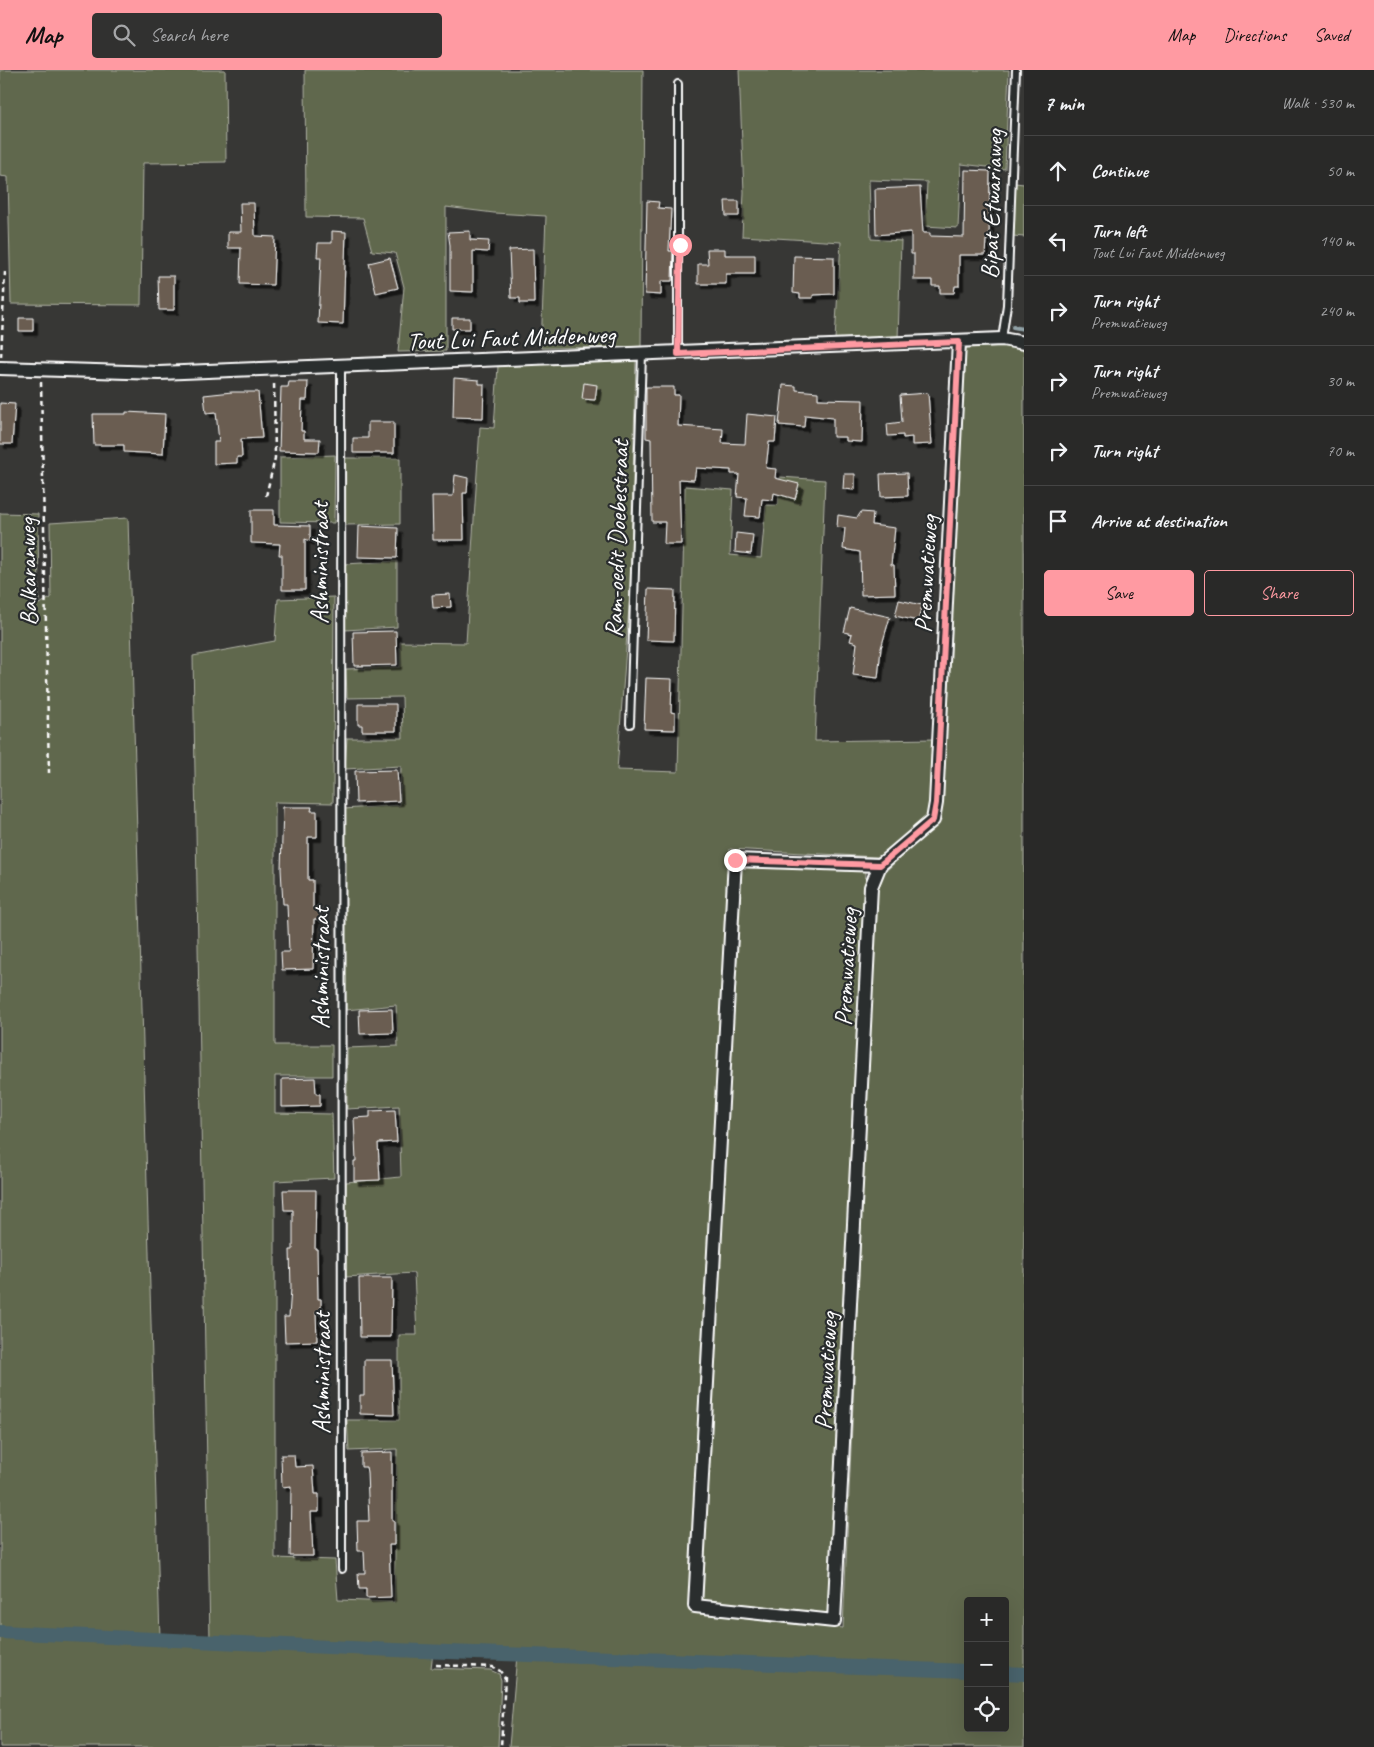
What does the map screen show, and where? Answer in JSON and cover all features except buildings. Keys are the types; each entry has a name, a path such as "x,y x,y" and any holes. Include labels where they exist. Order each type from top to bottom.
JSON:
{"street":[{"name":"Tout Lui Faut Middenweg","path":"0,368 41,371 159,373 678,354 1002,339 1024,343"},
{"name":"Premwatieweg","path":"880,865 735,860 695,1606 834,1620 871,887 880,865 933,820 936,803 959,342"}],"lane":[{"name":"Bipat Etwariaweg","path":"1002,339 1007,305 1016,70"},
{"path":"678,84 680,245 678,354"},
{"name":"Ram-oedit Doebestraat","path":"630,724 642,354"},
{"name":"Ashministraat","path":"341,366 342,1569"}],"path":[{"path":"0,368 5,272"},
{"path":"266,496 275,458 274,369"},
{"name":"Balkaranweg","path":"41,371 49,773"},
{"path":"436,1665 493,1667 500,1671 505,1678 501,1747"}],"green space":[{"path":"0,70 225,70 226,162 143,163 141,305 11,304 8,177 0,176"},
{"path":"305,70 643,70 641,347 541,348 546,216 494,213 446,207 446,351 398,352 404,287 395,253 372,251 363,218 306,217"},
{"path":"739,70 1009,70 1005,169 961,164 958,228 925,226 927,182 869,180 871,239 901,241 898,339 835,339 841,242 742,236 744,192"},
{"path":"1015,183 1024,184 1024,237 1013,236"},
{"path":"1007,346 1024,349 1024,1747 509,1747 517,1655 433,1652 431,1668 490,1670 499,1674 501,1680 498,1747 0,1747 0,513 38,514 39,604 51,598 50,523 128,518 160,1639 210,1642 193,656 275,641 278,599 334,597 333,803 275,802 275,1045 332,1045 332,1076 275,1076 275,1113 332,1114 334,1178 275,1181 275,1558 335,1560 338,1600 394,1602 397,1449 349,1451 347,1420 399,1420 399,1335 417,1335 414,1273 345,1277 346,1182 401,1177 399,1106 347,1109 347,1048 398,1046 396,1005 346,1010 344,809 400,805 401,766 345,769 347,738 403,738 402,697 347,698 346,669 400,667 400,642 466,643 480,427 494,428 498,366 636,360 630,593 617,770 678,772 685,486 733,490 730,555 761,558 766,505 778,505 780,477 825,480 815,741 934,739 929,806 926,819 900,843 877,857 730,849 689,1611 843,1628 876,886 883,874 939,820 964,348"},
{"path":"335,455 334,523 280,522 280,457"},
{"path":"345,458 400,458 400,524 345,525"},
{"path":"397,561 397,627 345,630 345,564"},
{"path":"742,866 866,871 829,1614 700,1601"}],"waterway":[{"path":"1013,327 1024,329"},
{"path":"0,1632 394,1650 964,1671"},
{"path":"1009,1673 1024,1674"}],"route":[{"path":"680,245 678,354 959,342 936,803 933,820 880,865 735,860"}]}
